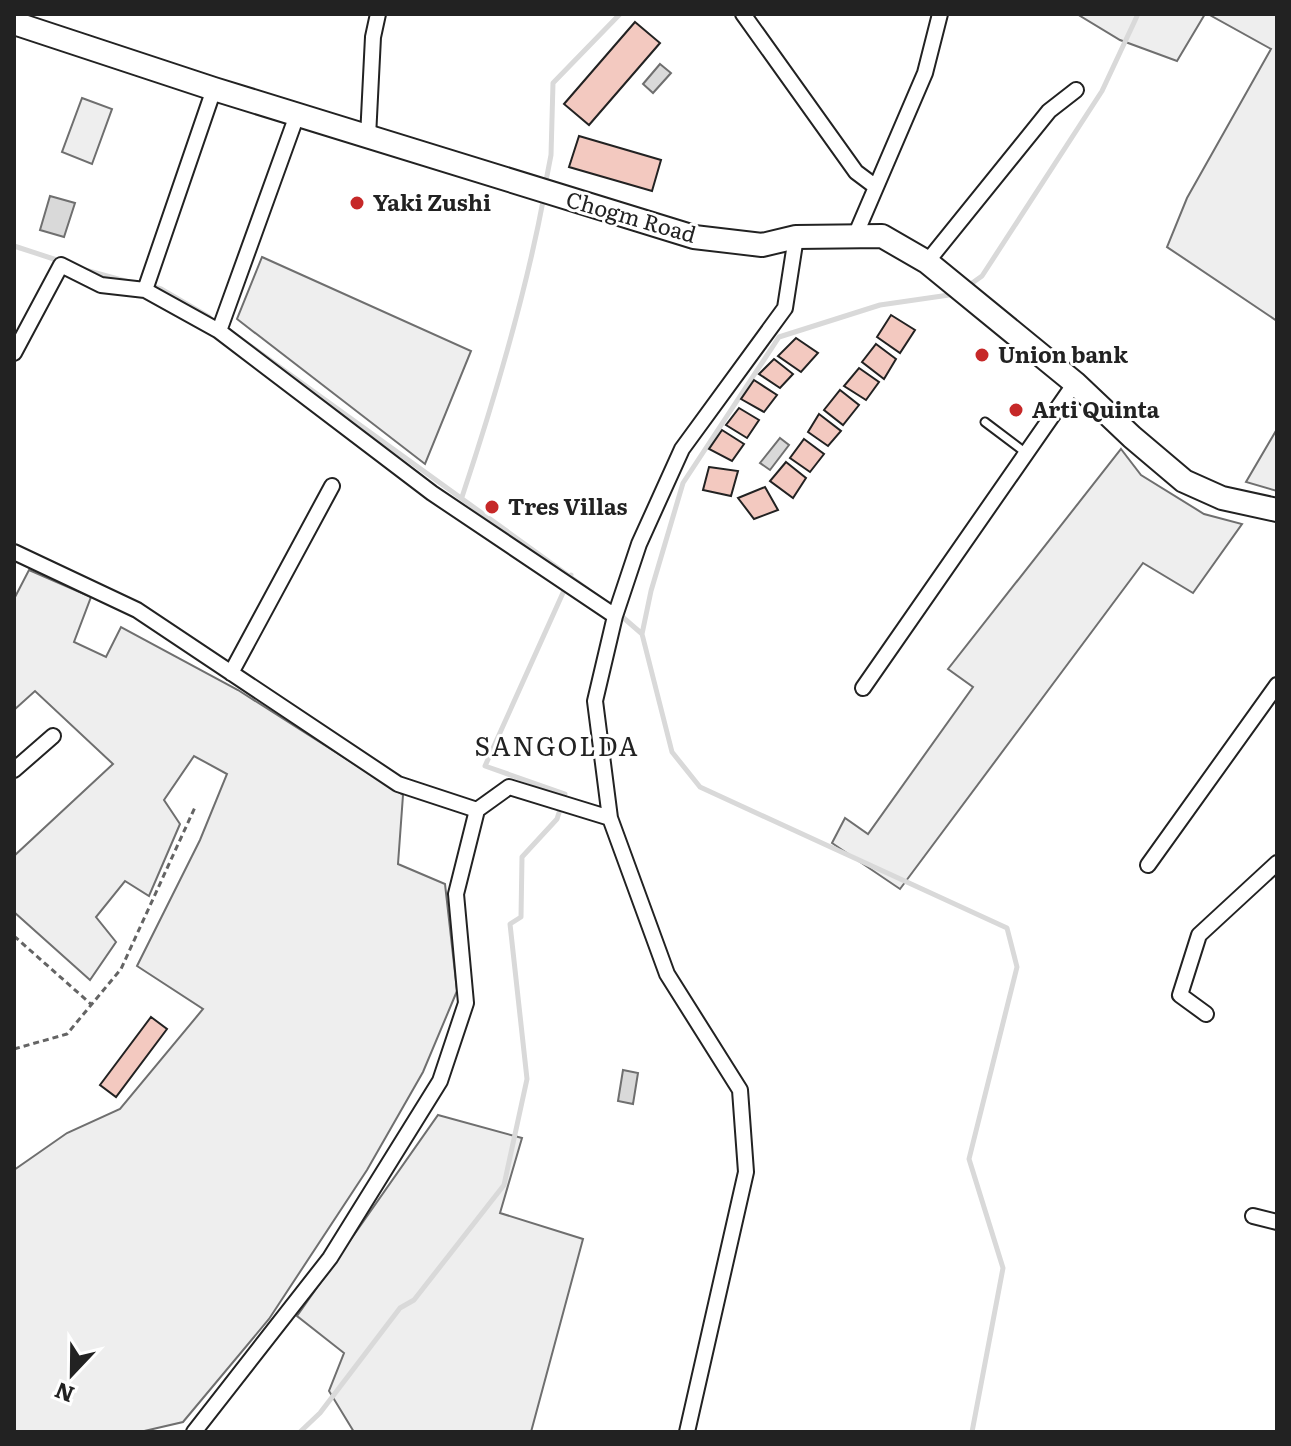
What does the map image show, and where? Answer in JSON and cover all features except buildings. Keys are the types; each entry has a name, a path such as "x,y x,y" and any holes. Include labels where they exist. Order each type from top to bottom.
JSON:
{"main road":[{"name":"Chogm Road","path":"14,23 214,89 694,237 762,245 796,237 882,236 927,262 1075,383 1184,481 1222,498 1277,510"}],"street":[{"path":"368,137 373,37 378,14"},
{"path":"743,14 856,172 876,187"},
{"path":"855,236 925,73 940,14"},
{"path":"145,290 214,89"},
{"path":"927,262 1049,111 1076,90"},
{"path":"219,331 297,115"},
{"path":"687,1432 746,1172 740,1090 667,974 610,818 595,701 615,616 639,544 682,449 785,308 796,237"},
{"path":"14,353 61,265 101,285 145,290 219,331 432,493 615,616"},
{"path":"863,688 1075,383"},
{"path":"231,673 332,486"},
{"path":"14,552 137,610 398,784 477,810"},
{"path":"1148,865 1277,685"},
{"path":"14,770 53,736"},
{"path":"203,1428 226,1388 330,1258 440,1081 466,1003 456,894 477,810 509,787 610,818"},
{"path":"1206,1014 1180,995 1199,935 1277,863"},
{"path":"1253,1216 1277,1222"}],"lane":[{"path":"985,422 1028,454"}],"path":[{"path":"14,1049 67,1034 121,969 196,805"},
{"path":"14,936 92,1005"}],"shaded area":[{"path":"1077,14 1205,14 1177,61 1120,40"},
{"path":"1208,14 1277,14 1277,321 1167,247 1187,198 1271,49"},
{"path":"660,64 671,73 653,93 643,84"},
{"path":"82,98 112,109 92,164 62,152"},
{"path":"50,196 75,203 64,237 40,230"},
{"path":"262,257 471,351 425,464 237,319"},
{"path":"1277,429 1277,491 1246,482"},
{"path":"780,438 789,445 770,470 760,463"},
{"path":"1121,449 1141,475 1204,514 1242,524 1193,593 1143,563 900,889 832,843 845,818 868,834 973,687 948,669"},
{"path":"29,570 91,597 74,642 106,657 121,627 238,690 403,795 398,864 445,884 457,991 423,1072 367,1170 269,1319 183,1422 140,1432 14,1432 14,1170 67,1133 120,1109 203,1009 137,966 200,840 227,774 194,756 164,800 180,824 149,896 125,881 96,917 116,942 90,980 14,912 14,856 113,764 35,691 14,710 14,599"},
{"path":"623,1070 638,1073 633,1104 618,1101"},
{"path":"438,1115 522,1138 500,1213 583,1239 531,1432 354,1432 329,1391 344,1353 297,1316"}],"waterway":[{"path":"545,186 551,155 553,83 620,14"},
{"path":"968,286 982,276 1102,91 1138,14"},
{"path":"462,497 508,348 544,196"},
{"path":"14,246 60,261"},
{"path":"85,270 129,282"},
{"path":"151,286 209,317"},
{"path":"956,294 880,305 779,337 683,483 651,591 642,634 672,752 700,787 1007,928 1017,967 969,1159 1003,1268 972,1432"},
{"path":"224,327 605,602"},
{"path":"300,1432 320,1413 400,1308 414,1300 504,1185 527,1079 510,924 521,917 522,857 557,819 565,794 485,766 571,575"},
{"path":"619,614 641,633"}],"place":[{"name":"Yaki Zushi","path":"357,203"},
{"name":"Union bank","path":"982,355"},
{"name":"Arti Quinta","path":"1016,410"},
{"name":"Tres Villas","path":"492,507"}],"district":[{"name":"SANGOLDA","path":"557,747"}]}
